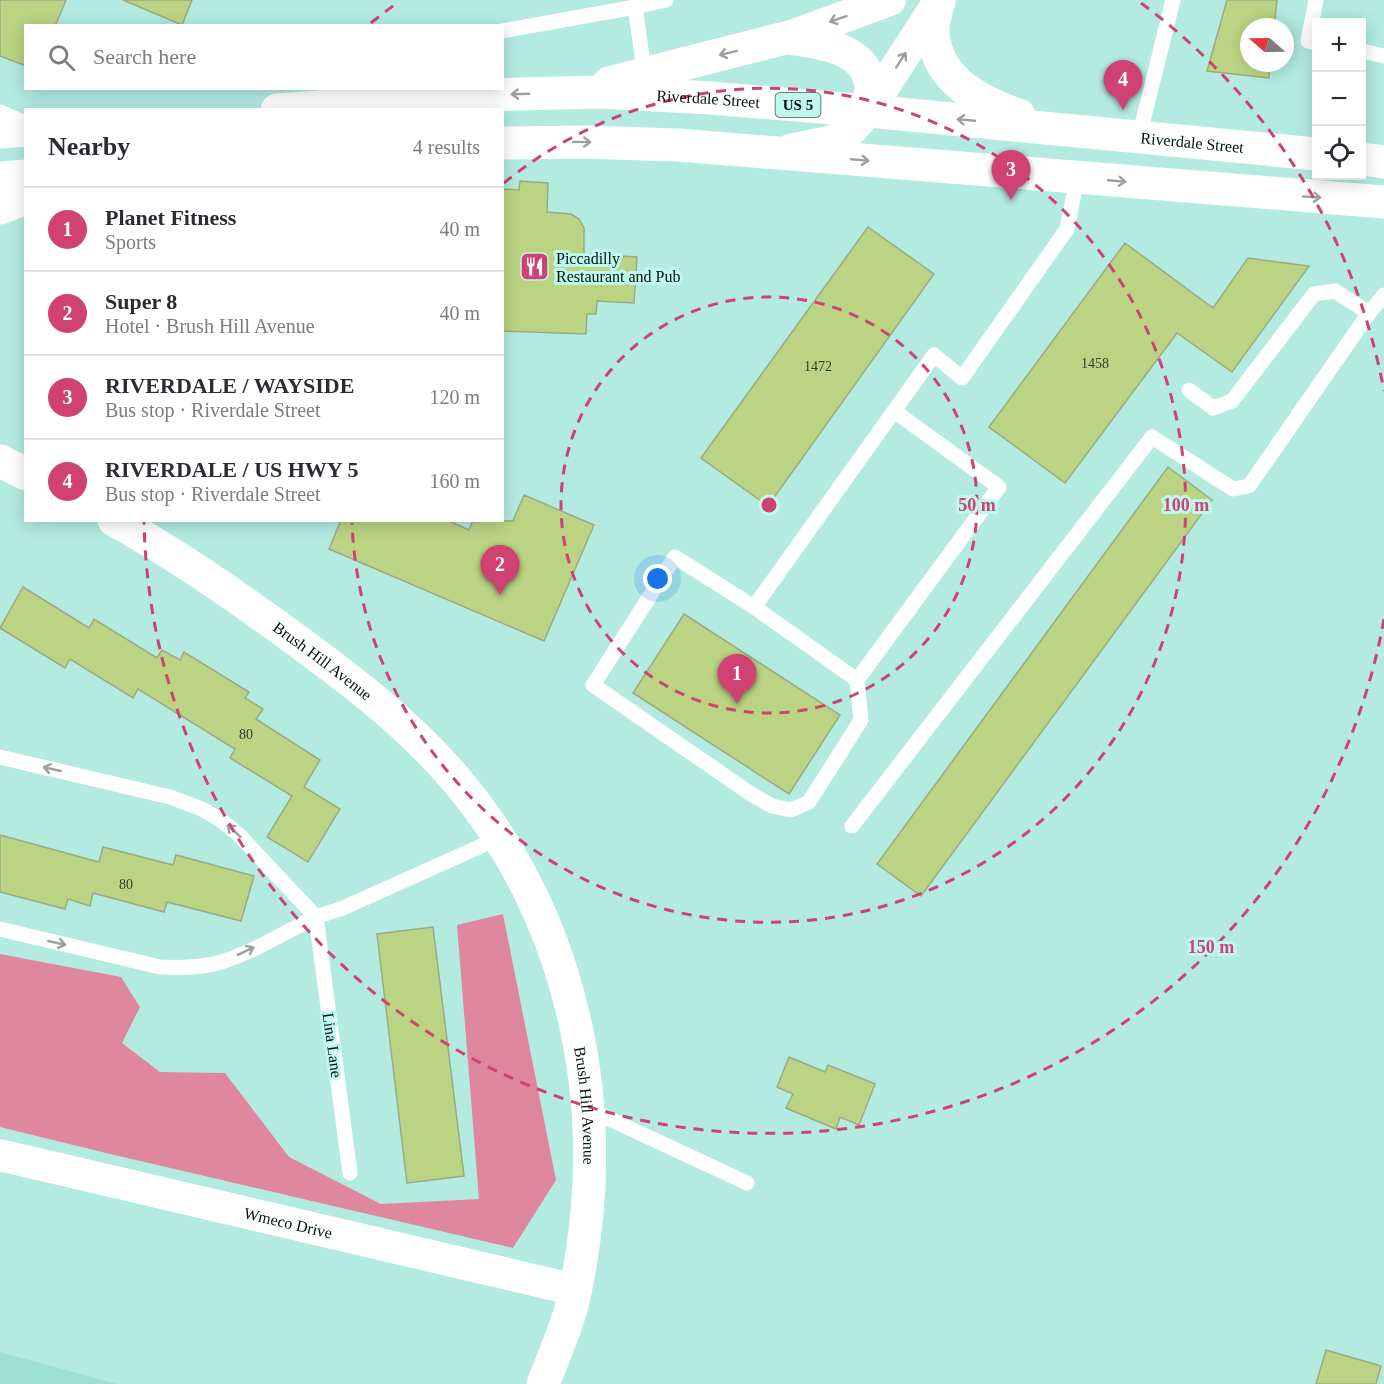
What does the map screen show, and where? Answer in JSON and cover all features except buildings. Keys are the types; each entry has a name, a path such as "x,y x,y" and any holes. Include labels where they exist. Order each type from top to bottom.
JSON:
{"main road":[{"path":"940,1 933,26 935,42 943,67 955,82 976,97 1013,114 1076,130"},
{"path":"299,108 478,92 572,92 646,84 785,38"},
{"name":"Riverdale Street","path":"646,84 868,111 1312,154"},
{"path":"0,132 24,130"},
{"path":"504,143 635,144 778,153 1384,202"},
{"path":"1366,160 1384,162"},
{"path":"0,178 24,176"},
{"path":"0,208 24,199"},
{"path":"0,461 24,473"},
{"name":"Brush Hill Avenue","path":"117,522 200,571 385,708 453,776 499,838 535,902 555,948 574,1015 588,1109 591,1177 576,1290 543,1384"}],"street":[{"path":"785,38 890,0"},
{"path":"778,153 833,141 843,136 868,111 940,1"},
{"path":"785,38 846,52 857,60 866,70 870,83 868,111"},
{"name":"Wmeco Drive","path":"0,1155 576,1290"}],"lane":[{"path":"504,31 666,0"},
{"path":"1139,137 1173,0"},
{"path":"1313,18 1316,0"},
{"path":"635,7 646,84"},
{"path":"1312,21 1308,42 1312,42"},
{"path":"1366,52 1384,56"},
{"path":"0,112 24,122"},
{"path":"754,607 934,355 962,378 1066,229 1077,178"},
{"path":"1189,390 1213,408 1232,401 1314,294 1335,291 1369,313"},
{"path":"852,826 1152,437 1233,489 1249,486 1369,313 1384,295"},
{"path":"857,680 754,607 675,557 593,685 751,794 772,806 791,810 809,802 861,720 857,680 999,487 894,411"},
{"path":"0,757 170,797 202,808 239,835 315,917"},
{"path":"0,929 160,967 182,968 219,962 239,955 315,917 343,908 499,838"},
{"name":"Lina Lane","path":"315,917 350,1173"},
{"path":"588,1109 747,1183"}],"shaded area":[{"path":"503,914 556,1180 513,1248 0,1127 0,954 121,977 140,1007 122,1043 160,1072 225,1073 289,1157 381,1204 479,1199 457,925"},
{"path":"0,1352 117,1384 0,1384"}],"place":[{"name":"RIVERDALE / US HWY 5","path":"1123,110"},
{"name":"RIVERDALE / WAYSIDE","path":"1011,200"},
{"name":"Piccadilly Restaurant and Pub","path":"535,267"},
{"name":"Super 8","path":"500,595"},
{"name":"Planet Fitness","path":"737,704"}]}
